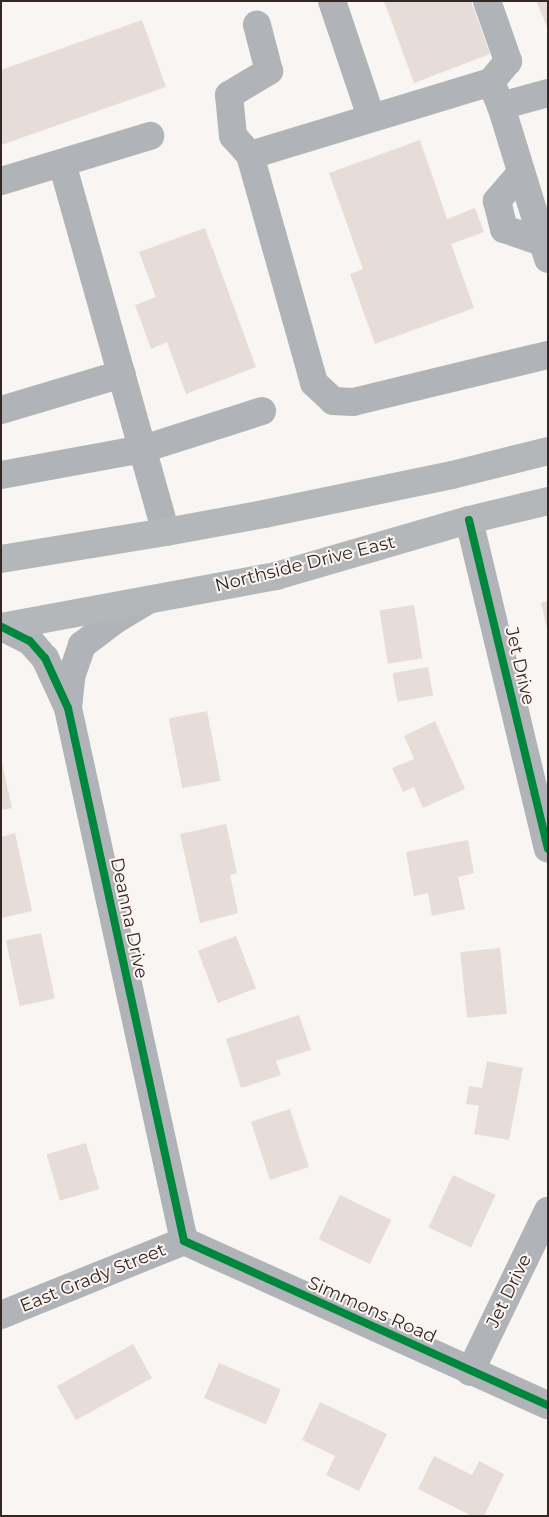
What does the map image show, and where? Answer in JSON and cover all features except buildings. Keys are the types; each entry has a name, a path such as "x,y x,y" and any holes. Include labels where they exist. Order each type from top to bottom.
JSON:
{"main road":[{"path":"1,559 166,532 443,477 548,451"},
{"name":"Northside Drive East","path":"1,627 147,602 276,576 469,520 548,501"}],"street":[{"path":"332,1 371,117"},
{"path":"487,1 508,62 496,94 545,250"},
{"path":"257,25 269,71 229,95 233,136 250,155 314,383 333,401 353,402 548,355"},
{"path":"250,155 371,117 496,94 548,92"},
{"path":"1,181 150,136"},
{"path":"62,163 166,532"},
{"path":"1,410 122,374"},
{"path":"1,475 143,449 262,410"},
{"name":"Jet Drive","path":"469,520 548,849"},
{"name":"Deanna Drive","path":"68,708 71,677 82,645 115,620 147,602"},
{"name":"Deanna Drive","path":"1,627 30,641 45,658 68,708 184,1241"},
{"name":"Jet Drive","path":"470,1372 548,1211"},
{"name":"East Grady Street","path":"1,1315 184,1241"},
{"name":"Simmons Road","path":"184,1241 470,1372 548,1405"}],"cycle path":[{"path":"469,520 548,849"},
{"path":"2,627 30,641 45,658 68,708 184,1241 548,1405"}]}
